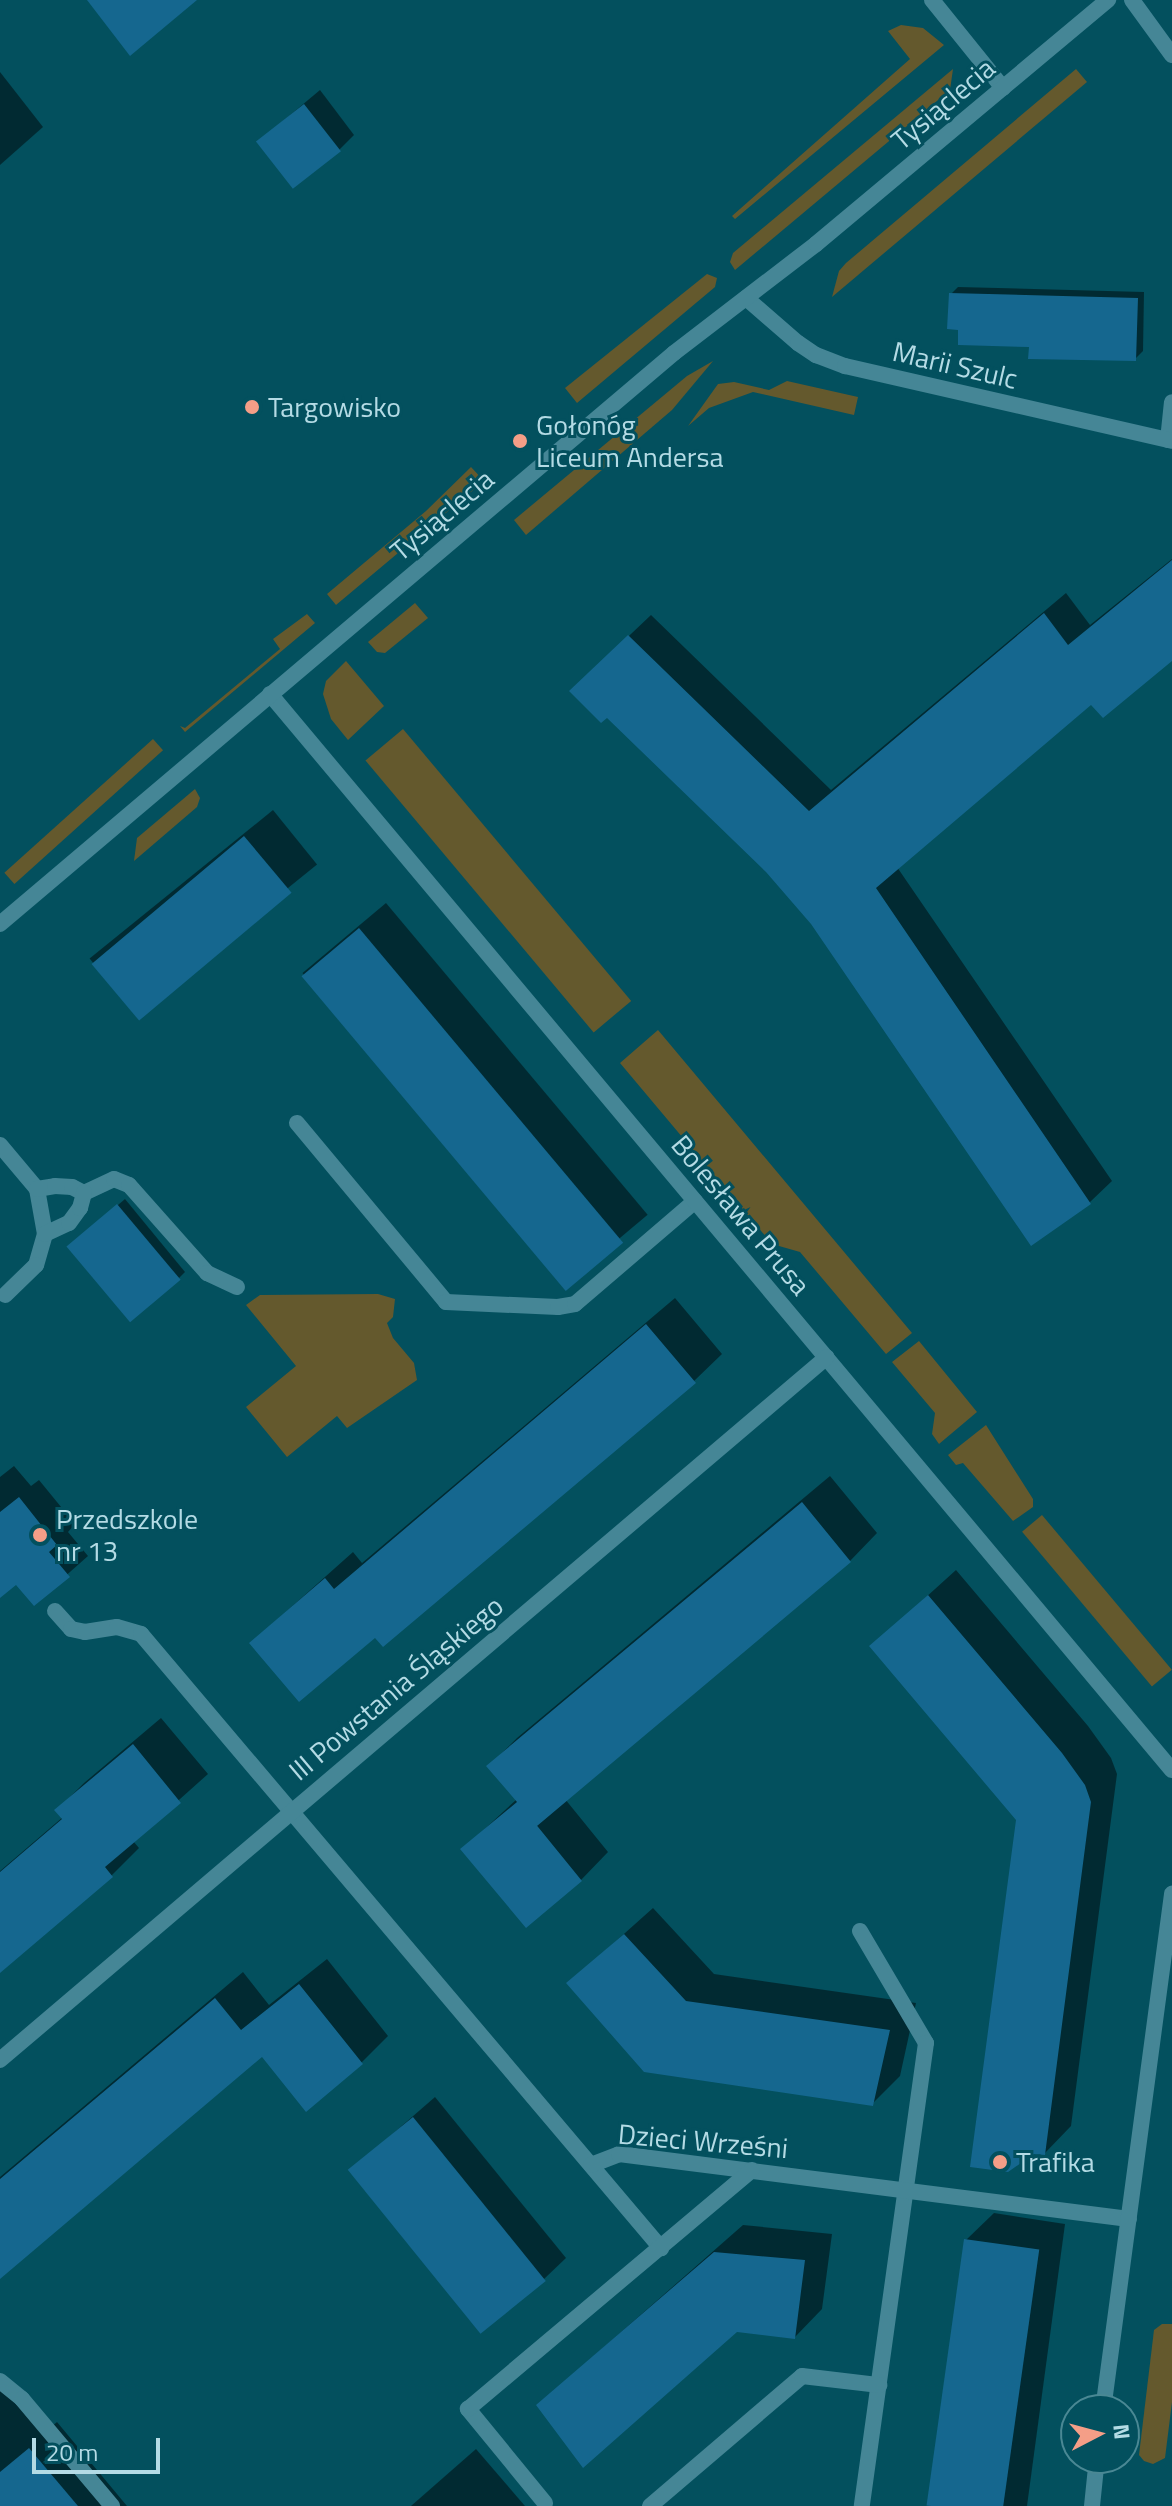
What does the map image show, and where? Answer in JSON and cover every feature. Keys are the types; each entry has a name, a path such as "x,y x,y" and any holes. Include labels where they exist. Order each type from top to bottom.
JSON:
{"street":[{"path":"932,0 1003,88"},
{"name":"Tysiąclecia","path":"0,924 674,353 746,298 1108,0"},
{"path":"1132,0 1172,55"},
{"name":"Marii Szulc","path":"746,298 807,349 845,366 1170,440"},
{"path":"1170,440 1172,402"},
{"name":"Bolesława Prusa","path":"270,694 1172,1770"},
{"path":"297,1123 446,1302 558,1307 575,1304 695,1201"},
{"path":"0,1145 37,1189 45,1234 36,1265 5,1295"},
{"path":"84,1193 114,1179 129,1185 207,1273 237,1287"},
{"path":"37,1189 72,1187 84,1193"},
{"path":"45,1234 69,1223 80,1208 84,1193"},
{"name":"III Powstania Śląskiego","path":"0,2060 827,1357"},
{"name":"Dzieci Wrześni","path":"55,1611 71,1629 85,1632 117,1627 141,1634 591,2165 619,2154 1129,2219"},
{"path":"1105,2394 1172,1894"},
{"path":"860,1931 926,2043 862,2506"},
{"path":"591,2165 661,2248"},
{"path":"545,2503 468,2409 752,2170"},
{"path":"650,2506 802,2376 879,2385"},
{"path":"0,2381 22,2399 112,2506"},
{"path":"1092,2506 1095,2474"}],"shaded area":[{"path":"901,25 923,28 944,45 735,219 732,216 910,59 888,31"},
{"path":"953,69 950,90 735,270 730,262 733,253"},
{"path":"1076,69 1087,82 832,297 839,271 846,263"},
{"path":"707,274 717,278 715,287 577,403 565,388"},
{"path":"713,361 672,410 526,535 514,520 687,376"},
{"path":"787,381 858,397 854,415 753,392 709,408 688,426 718,384 734,382 769,390"},
{"path":"471,467 484,481 336,605 327,594 426,511"},
{"path":"415,603 428,618 385,653 377,652 368,642"},
{"path":"307,614 315,623 185,732 180,726 185,728 280,649 273,639"},
{"path":"346,661 384,706 348,740 331,719 323,694 326,681"},
{"path":"403,729 631,1001 594,1032 365,760"},
{"path":"153,739 163,750 14,884 4,873"},
{"path":"195,789 200,798 197,807 134,861 137,838"},
{"path":"658,1030 912,1333 886,1354 800,1252 772,1244 620,1063"},
{"path":"378,1294 395,1299 393,1317 387,1323 393,1338 414,1363 417,1380 347,1428 337,1416 287,1457 246,1407 296,1366 246,1305 260,1295"},
{"path":"919,1341 977,1412 939,1444 932,1434 935,1413 892,1362"},
{"path":"986,1425 1033,1499 1033,1507 1013,1521 963,1463 956,1465 948,1455"},
{"path":"1042,1515 1172,1670 1152,1686 1022,1532"},
{"path":"1162,2324 1172,2324 1172,2402 1165,2458 1153,2464 1140,2456 1140,2447 1154,2330"}],"building":[{"path":"87,0 197,0 130,56"},
{"path":"304,104 341,151 293,189 256,142"},
{"path":"949,293 1138,298 1136,361 1028,359 1029,347 958,345 958,330 947,329"},
{"path":"1172,560 1172,661 1103,718 1091,705 876,888 1091,1204 1031,1246 811,924 766,872 607,718 601,723 569,691 628,635 809,811 1044,613 1068,645"},
{"path":"244,836 292,893 139,1021 92,964"},
{"path":"359,928 623,1243 566,1291 302,976"},
{"path":"117,1204 181,1280 130,1322 66,1246"},
{"path":"646,1324 696,1383 383,1647 375,1638 299,1702 249,1643 325,1578 334,1589"},
{"path":"19,1497 57,1545 49,1552 70,1577 34,1606 16,1585 0,1598 0,1512"},
{"path":"802,1502 851,1562 537,1826 582,1881 526,1928 460,1849 517,1802 486,1766"},
{"path":"928,1595 1062,1753 1085,1785 1091,1802 1045,2155 1034,2154 1008,2172 970,2167 1016,1820 869,1646"},
{"path":"133,1744 181,1803 105,1867 113,1877 0,1973 0,1872 62,1819 54,1810"},
{"path":"624,1934 686,2001 890,2030 873,2106 644,2072 566,1983"},
{"path":"299,1984 363,2064 306,2112 262,2057 0,2279 0,2179 215,1998 241,2030"},
{"path":"413,2117 546,2281 481,2334 348,2170"},
{"path":"964,2239 1039,2250 1003,2506 927,2505"},
{"path":"714,2252 805,2260 795,2339 737,2332 583,2468 536,2405"},
{"path":"29,2448 78,2506 0,2506 0,2472"}],"place":[{"name":"Targowisko","path":"252,407"},
{"name":"Gołonóg Liceum Andersa","path":"520,441"},
{"name":"Przedszkole nr 13","path":"40,1535"},
{"name":"Trafika","path":"1000,2162"}]}
